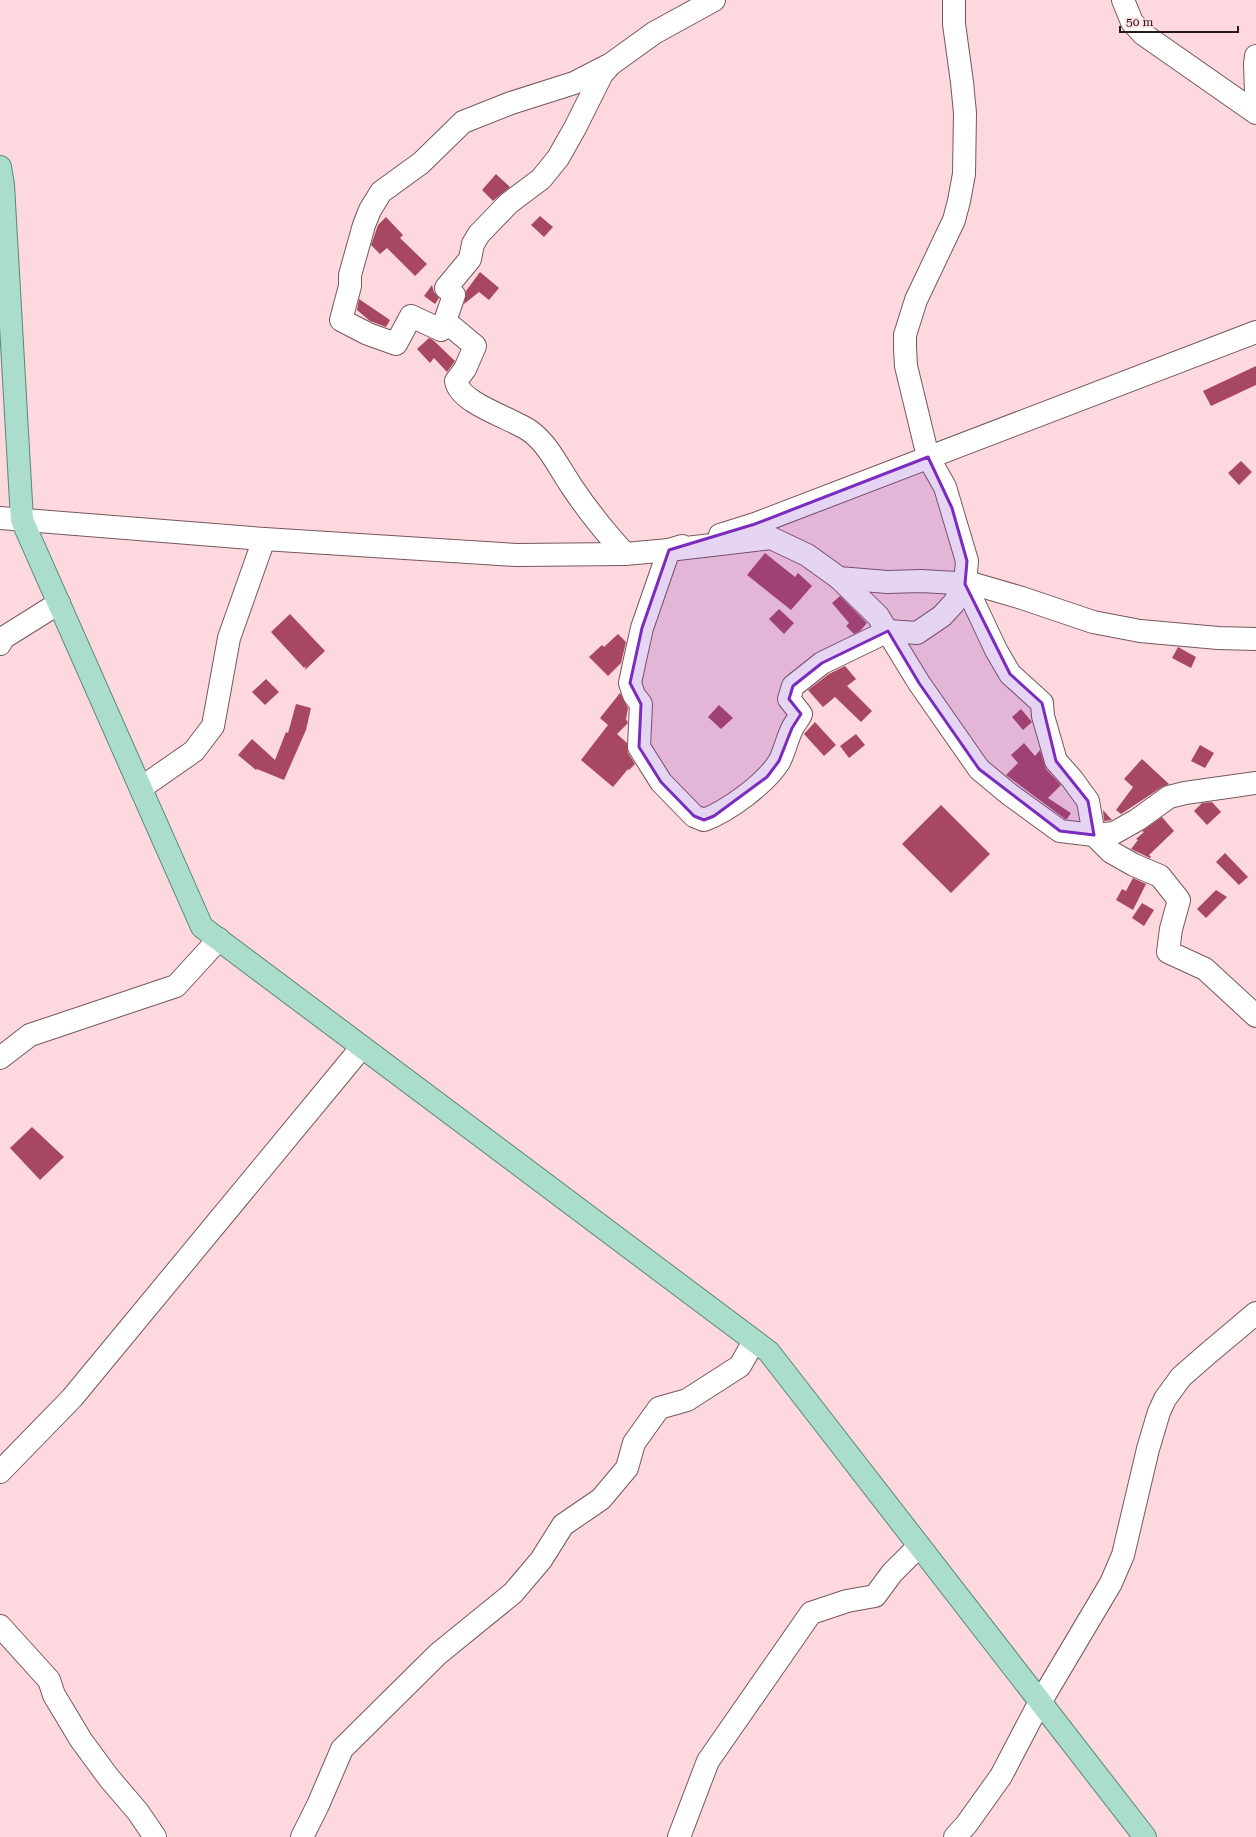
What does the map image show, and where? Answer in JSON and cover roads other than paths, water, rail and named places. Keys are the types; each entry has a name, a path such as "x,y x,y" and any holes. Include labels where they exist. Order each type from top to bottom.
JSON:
{"main road":[{"path":"0,167 4,193 22,520 202,927 769,1352 1145,1837"}],"street":[{"path":"612,64 602,74 558,158 541,179 499,212 473,244 470,260 446,288 454,295 441,330 411,316 396,344 368,334 341,320 350,286 350,275 364,224 370,210 381,192 420,163 463,122 574,83 612,64 654,34 714,0"},
{"path":"669,550 642,628 630,683 634,695 641,704 639,747 661,782 694,816 704,820 714,816 757,787 779,761 792,728 801,714 789,699 793,686 822,663 888,631 917,633 942,616 954,603 965,584 968,561 945,487 928,457 906,366 905,335 916,300 925,278 954,220 964,174 964,113 962,82 954,24 954,0"},
{"path":"1123,0 1132,22 1143,34 1256,113"},
{"path":"1256,56 1256,93"},
{"path":"445,321 475,346 464,369 456,381 457,385 467,397 486,410 511,420 530,432 542,443 594,519 625,554"},
{"path":"669,550 755,524 1256,332"},
{"path":"0,518 264,539 516,555 625,554 771,538 806,555 839,578 878,616 919,683 979,769 1009,794 1060,831 1094,835 1114,833 1169,797 1185,793 1256,783"},
{"path":"141,788 194,751 212,726 229,638 264,539"},
{"path":"839,578 886,582 974,584 1022,598 1093,622 1124,628 1218,638 1256,639"},
{"path":"965,584 996,650 1010,674 1042,703 1043,716 1056,761 1072,779 1088,801 1094,835 1111,852 1134,865 1160,876 1179,900 1171,929 1168,952 1205,969 1256,1016"},
{"path":"0,644 3,638 59,603"},
{"path":"0,1058 30,1035 176,986 219,939"},
{"path":"0,1472 72,1398 362,1047"},
{"path":"955,1837 966,1825 1001,1776 1040,1702 1112,1583 1123,1554 1148,1449 1159,1412 1165,1399 1181,1377 1256,1313"},
{"path":"302,1837 318,1805 342,1749 438,1654 513,1593 541,1560 563,1525 606,1494 627,1468 634,1443 659,1408 688,1400 740,1366 754,1341"},
{"path":"679,1837 708,1762 811,1614 847,1601 875,1596 892,1573 919,1546"},
{"path":"0,1626 48,1680 57,1700 82,1740 109,1778 138,1812 155,1837"}]}
